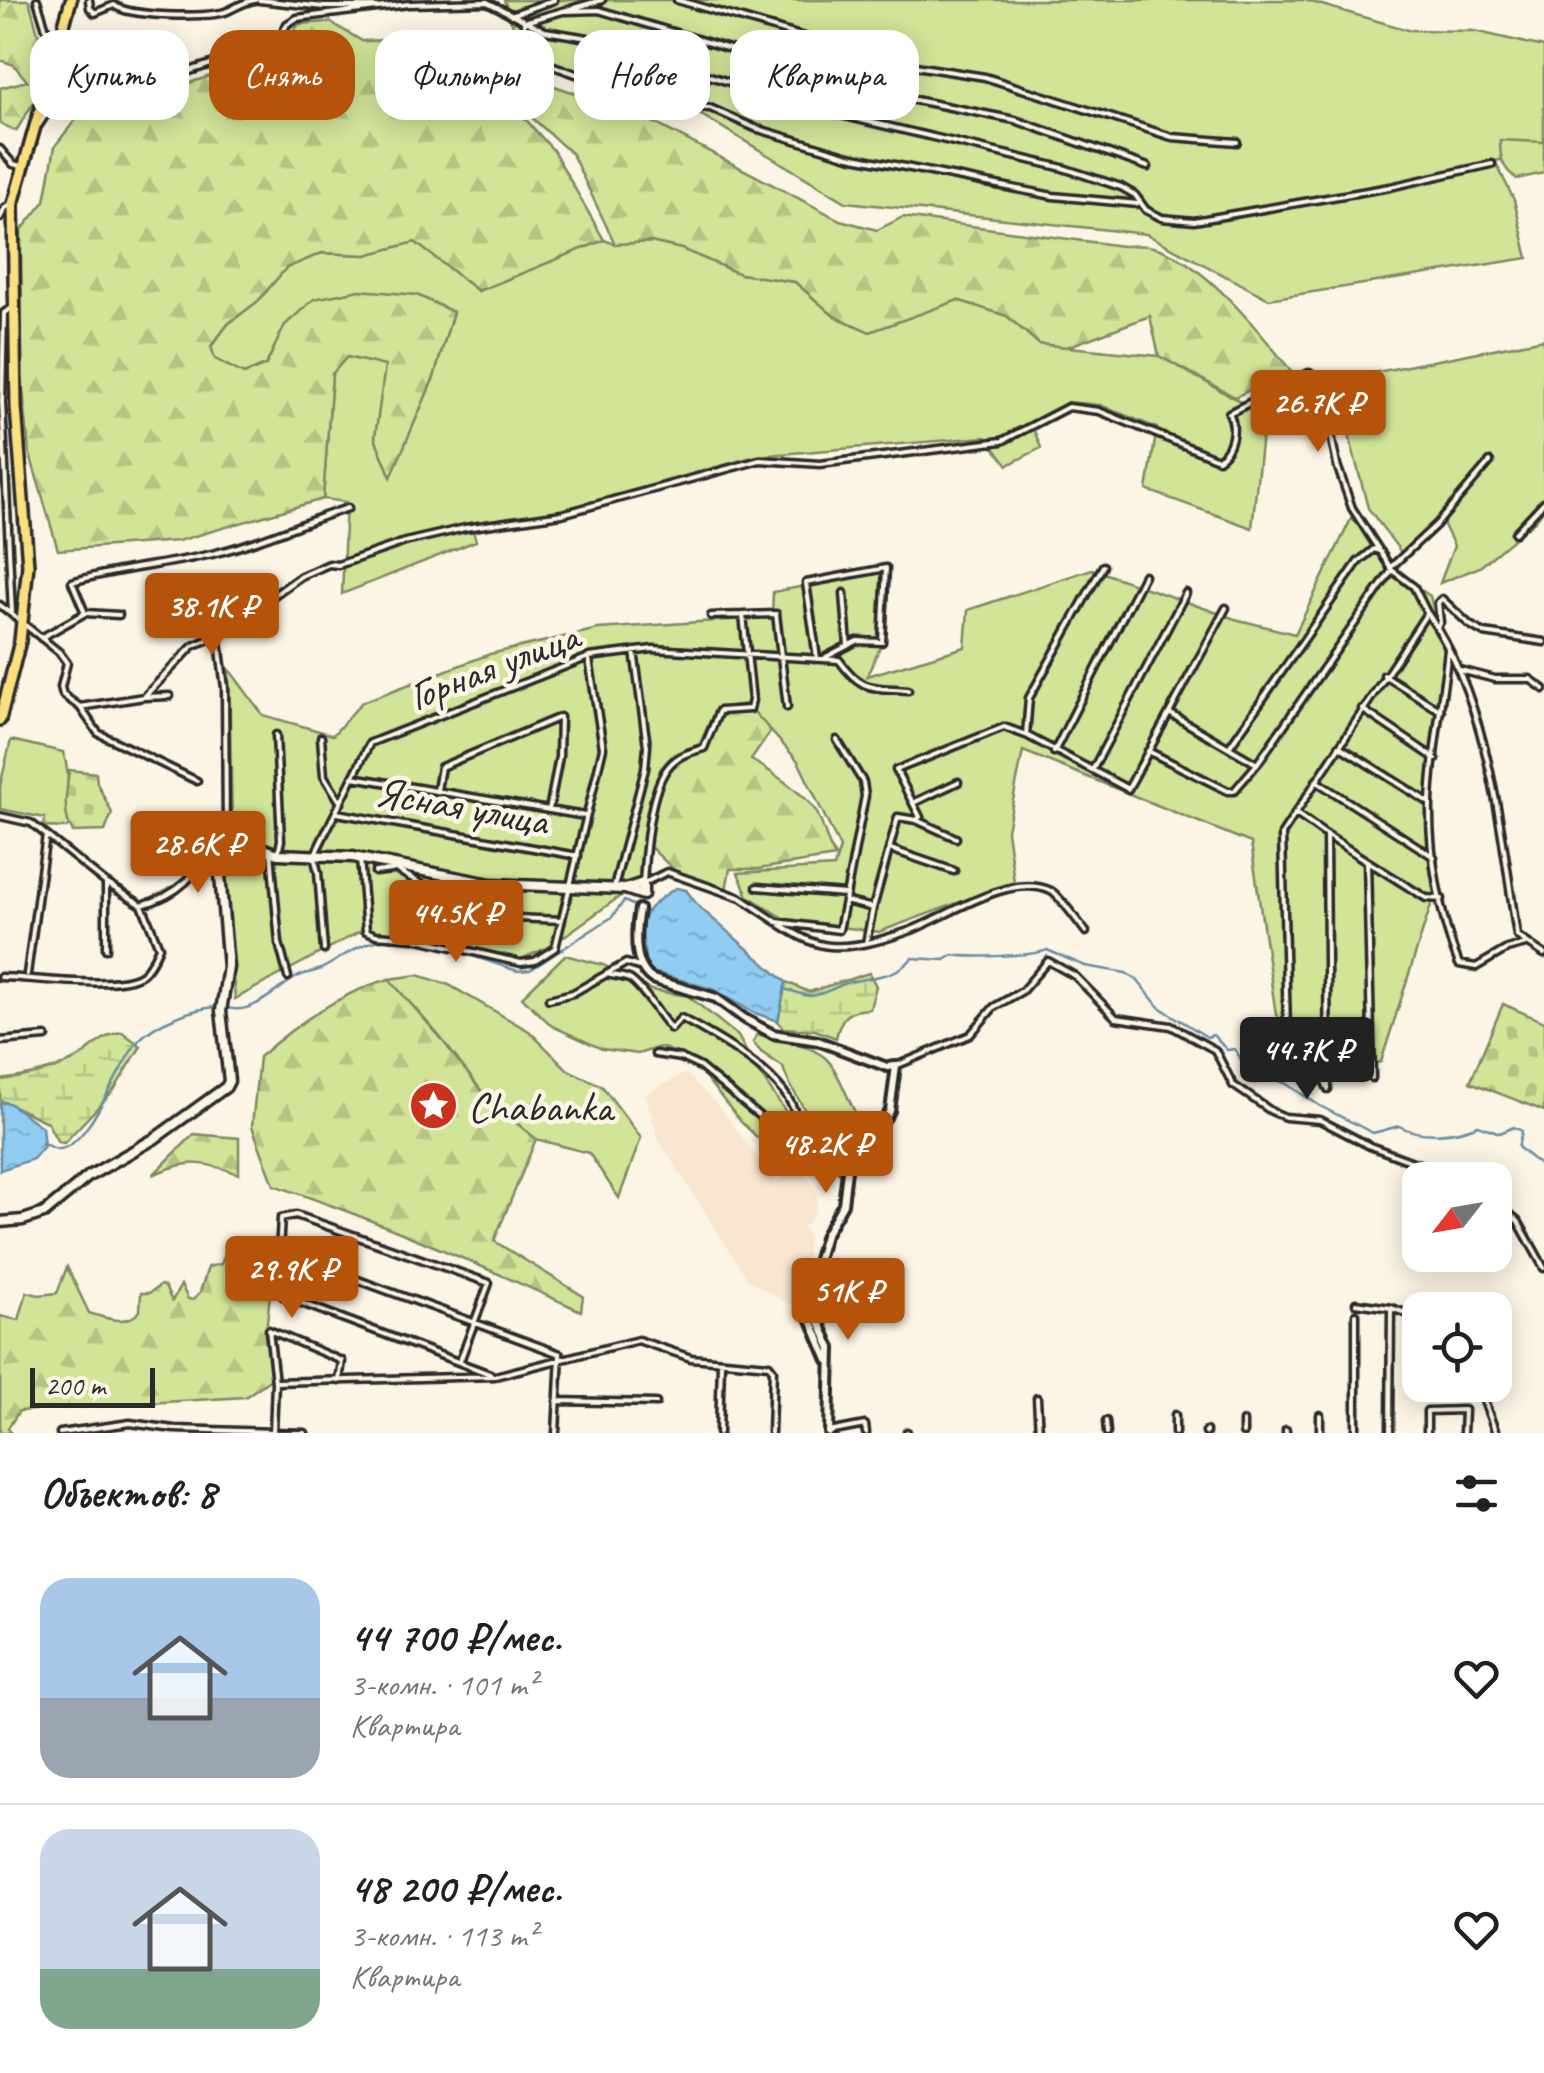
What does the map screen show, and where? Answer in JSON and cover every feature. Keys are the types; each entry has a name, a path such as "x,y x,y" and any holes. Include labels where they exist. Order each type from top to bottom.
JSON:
{"main road":[{"path":"64,30 71,0"},
{"path":"0,720 22,624 28,565 16,407 13,204 17,165 37,120"},
{"path":"0,1222 23,1220 44,1212 89,1176 154,1140 230,1081 221,1010 228,967 221,838 275,853 360,858 490,884 614,888 642,895 643,883 624,889"}],"street":[{"path":"37,0 46,30"},
{"path":"89,0 95,13 114,5 137,13 202,16 257,0 384,8"},
{"path":"396,6 403,0"},
{"path":"511,15 554,0"},
{"path":"524,22 602,0"},
{"path":"677,0 890,62 985,77 1172,137 1237,142"},
{"path":"189,72 249,57 281,36 287,24 297,18 396,6 487,2 524,22 819,110 1062,168 1122,187 1136,195 1146,210 1162,218 1194,221 1390,187 1492,164"},
{"path":"566,11 598,10 870,92 1016,120 1148,166"},
{"path":"524,22 524,42 534,59 632,94 685,108 710,108 755,128 849,156 1054,196 1134,206 1139,203"},
{"path":"31,138 43,120"},
{"path":"0,149 17,165 10,172"},
{"path":"0,218 5,208 13,204"},
{"path":"12,613 2,402 4,313 14,306"},
{"path":"144,697 194,646 218,634 301,576 328,564 405,542 466,528 562,514 760,460 820,464 1002,441 1068,408 1099,411 1218,459 1232,435 1234,426 1229,413 1309,372 1320,380 1337,465 1352,508 1391,569 1414,587 1460,670 1481,731 1517,936 1544,954"},
{"path":"1148,751 1228,791 1239,787 1391,569 1437,524 1490,462"},
{"path":"1516,533 1544,502"},
{"path":"85,613 72,582 219,553 274,537 348,508"},
{"path":"1230,746 1358,562 1366,552 1381,552"},
{"path":"1026,735 1030,698 1102,566"},
{"path":"817,658 806,583 886,568 882,642 857,642 825,658"},
{"path":"1054,752 1144,575"},
{"path":"213,614 252,588"},
{"path":"844,593 848,646"},
{"path":"1093,769 1186,593"},
{"path":"244,594 252,609"},
{"path":"1437,627 1438,603 1442,600 1484,632 1544,642"},
{"path":"0,604 67,663 61,691 80,707 98,733 197,781"},
{"path":"916,820 920,816 896,770 1004,727 1128,788 1226,608"},
{"path":"1326,835 1328,1089 1313,1054 1287,1029 1282,834 1426,612"},
{"path":"41,638 85,613 119,615"},
{"path":"711,616 776,614 787,707"},
{"path":"743,615 750,709 719,712 704,748 679,756 665,770 646,850 643,883 667,872 741,898 777,922 827,946 866,944 909,931 1012,887 1048,890 1058,896 1086,932"},
{"path":"142,905 161,900 185,886 221,838 225,688 218,634"},
{"path":"1448,649 1430,803 1445,931 1459,964 1476,967 1507,949 1526,944"},
{"name":"Горная улица","path":"314,856 370,743 589,657 677,650 825,658"},
{"path":"614,888 646,758 634,651"},
{"path":"360,858 366,931 521,963 535,961 554,948 603,748 589,657"},
{"path":"825,658 838,660 854,681 866,686 908,690"},
{"path":"1460,670 1495,680 1530,679 1544,689"},
{"path":"1384,675 1441,712"},
{"path":"1464,684 1474,675"},
{"path":"80,707 170,696"},
{"path":"1362,710 1436,759"},
{"path":"1168,713 1257,764"},
{"path":"437,790 440,767 560,717 559,757 549,810"},
{"path":"276,735 281,840 275,853 279,943 288,977"},
{"path":"321,736 324,776 342,803"},
{"path":"777,922 838,930 865,796 863,782 837,740"},
{"path":"1339,746 1430,803"},
{"path":"353,776 587,816"},
{"path":"1316,780 1434,857"},
{"path":"913,803 958,782"},
{"name":"Ясная улица","path":"336,813 578,856"},
{"path":"1295,813 1426,898 1442,899"},
{"path":"0,816 31,823 106,883 142,905 158,947 148,968 139,976 87,983 0,977"},
{"path":"866,944 898,817 916,820 956,838"},
{"path":"26,976 46,835"},
{"path":"890,849 954,872"},
{"path":"314,856 324,950"},
{"path":"1367,861 1372,1078"},
{"path":"376,872 390,867 456,904 489,917 562,920"},
{"path":"106,883 106,949"},
{"path":"756,888 845,897 873,908"},
{"path":"640,968 638,909 642,895"},
{"path":"549,999 573,993 626,963 640,968 652,980 716,998 773,1034 818,1041 895,1067 970,1035 994,1007 1022,991 1048,961 1075,976 1116,1018 1172,1026 1215,1050 1233,1085 1278,1115 1320,1120 1370,1146 1413,1162"},
{"path":"606,974 626,978 639,986 671,1029 681,1018 754,1061 790,1104 798,1125 796,1138 787,1139 700,1067 681,1058 655,1054"},
{"path":"0,1041 46,1037"},
{"path":"866,1433 865,1425 829,1432 831,1348 810,1308 825,1234 843,1204 848,1162 859,1143 880,1126 890,1110 895,1067"},
{"path":"460,1361 473,1322 489,1283 296,1215 281,1218 279,1251 473,1322 560,1354 556,1433"},
{"path":"1512,1217 1520,1224 1544,1268"},
{"path":"283,1296 495,1376"},
{"path":"1356,1303 1402,1312"},
{"path":"1390,1433 1391,1308"},
{"path":"1356,1314 1356,1433"},
{"path":"274,1432 270,1330 342,1361 339,1381"},
{"path":"275,1382 495,1376 638,1340 691,1358 769,1365 771,1433"},
{"path":"719,1433 721,1363"},
{"path":"1037,1398 1040,1433"},
{"path":"558,1401 656,1403"},
{"path":"1484,1402 1496,1433"},
{"path":"1427,1433 1427,1411 1464,1410 1463,1433"},
{"path":"1320,1414 1320,1433"},
{"path":"1175,1416 1175,1433"},
{"path":"1106,1421 1107,1433"},
{"path":"1243,1422 1244,1433"},
{"path":"60,1433 130,1423 305,1433"}],"shaded area":[{"path":"686,1073 723,1111 776,1182 799,1165 818,1193 817,1206 802,1227 808,1236 804,1295 790,1305 748,1280 659,1141 645,1094"}],"green space":[{"path":"0,0 29,0 37,30 30,30 30,108 16,131 0,123 0,88 27,81 14,65 0,60"},
{"path":"504,0 1305,0 1408,30 1474,31 1544,47 1544,152 1495,161 1514,200 1528,258 1269,299 1146,234 846,202 710,120 710,30 574,30 574,72 554,65 554,30 515,30"},
{"path":"330,22 343,30 294,30 299,24"},
{"path":"355,37 375,40 375,120 526,120 553,150 604,240 478,291 415,242 366,255 322,253 286,268 258,301 228,324 211,346 215,359 244,374 266,365 285,325 314,299 360,290 417,295 453,312 434,377 391,477 375,438 385,366 347,357 332,374 323,499 178,541 58,550 29,451 22,377 21,231 45,201 55,146 75,120 189,120 189,83 209,76 209,120 355,120"},
{"path":"554,86 574,93 574,120 649,120 840,220 877,230 903,217 1153,247 1190,265 1210,281 1291,371 1235,397 1159,356 1150,316 1067,347 1039,344 1007,316 958,300 870,332 834,316 795,282 740,274 682,249 651,242 615,244 572,154 535,120 554,120"},
{"path":"1500,140 1544,142 1544,173 1517,179 1503,162"},
{"path":"604,240 615,244 651,242 682,249 740,274 795,282 834,316 870,332 958,300 1007,316 1039,344 1159,356 1264,415 1252,528 1147,490 1157,428 1100,405 1067,402 1031,423 1041,448 1008,465 985,437 756,456 559,511 471,523 476,541 342,594 346,502 323,499 332,374 346,357 386,365 375,437 391,476 434,377 453,312 417,295 393,295 285,325 266,365 244,374 214,359 211,347 228,324 258,301 286,268 322,253 366,255 415,242 478,291"},
{"path":"1544,339 1544,509 1480,567 1440,583 1454,546 1442,521 1403,555 1368,508 1350,439 1347,378"},
{"path":"1352,517 1392,570 1430,596 1445,654 1431,750 1436,889 1381,1062 1323,1075 1276,1015 1251,843 1023,751 1007,830 1014,882 879,932 787,920 748,896 738,873 834,867 840,848 798,761 746,704 716,709 700,744 674,754 660,769 640,882 549,947 521,959 412,933 359,932 235,999 223,845 232,829 229,669 263,715 333,735 362,702 490,654 598,629 772,617 773,592 884,571 880,647 867,676 965,647 968,610 1092,569 1235,619 1295,634"},
{"path":"747,704 771,731 751,760 811,805 835,857 758,869 730,869 726,890 675,871 645,842 653,794 662,771 683,752 700,744 716,708"},
{"path":"11,740 63,752 68,780 66,828 44,827 45,818 0,809 0,786"},
{"path":"69,770 96,773 112,813 105,831 73,832 66,810"},
{"path":"565,955 603,965 651,990 688,996 738,1036 795,1125 794,1146 779,1158 741,1122 689,1057 660,1047 638,1054 602,1049 552,1026 522,997"},
{"path":"869,973 876,986 870,1009 847,1015 836,1038 815,1030 783,1028 778,1021 786,982 809,992"},
{"path":"418,975 449,985 529,1031 568,1070 602,1086 641,1138 619,1198 589,1153 536,1139 489,1101 389,979"},
{"path":"389,979 489,1101 536,1139 494,1241 583,1296 581,1311 429,1244 274,1185 252,1126 259,1057 320,1011 353,992"},
{"path":"1503,1004 1544,1022 1544,1111 1470,1082"},
{"path":"122,1032 141,1046 114,1090 64,1143 58,1142 47,1122 0,1100 0,1080 64,1065 108,1036"},
{"path":"757,1034 816,1052 835,1070 863,1126 846,1144 839,1172 817,1151 803,1150 808,1137 807,1116 783,1067 753,1042"},
{"path":"194,1134 239,1138 239,1174 196,1164 176,1166 153,1175"},
{"path":"253,1246 274,1256 266,1332 271,1379 245,1397 19,1411 8,1428 11,1433 0,1433 0,1316 19,1320 27,1292 57,1293 67,1267 89,1313 129,1319 140,1311 141,1293 161,1285 172,1301 181,1285 188,1299 193,1300 200,1292 208,1267 221,1264 228,1248"}],"water":[{"path":"676,888 686,890 699,907 786,982 778,1021 752,1012 715,990 646,970 643,921 652,906"},
{"path":"0,1103 9,1103 42,1127 44,1146 33,1159 0,1170"}],"waterway":[{"path":"225,1007 254,1005 299,976 376,941 428,944 518,971 530,970 612,917 624,901 648,912"},
{"path":"784,989 816,995 898,970 912,958 945,960 953,955 1001,956 1047,950 1085,966 1126,973 1137,980 1159,1007 1207,1037 1213,1035 1227,1050 1235,1049 1254,1083 1285,1083 1373,1133 1399,1126 1438,1134 1478,1125 1500,1133 1514,1127 1522,1131 1518,1147 1541,1166 1544,1174"},
{"path":"42,1143 57,1149 69,1146 80,1136 131,1051 146,1034 175,1018 217,1007"}],"place":[{"name":"Chabanka","path":"433,1106"}]}
